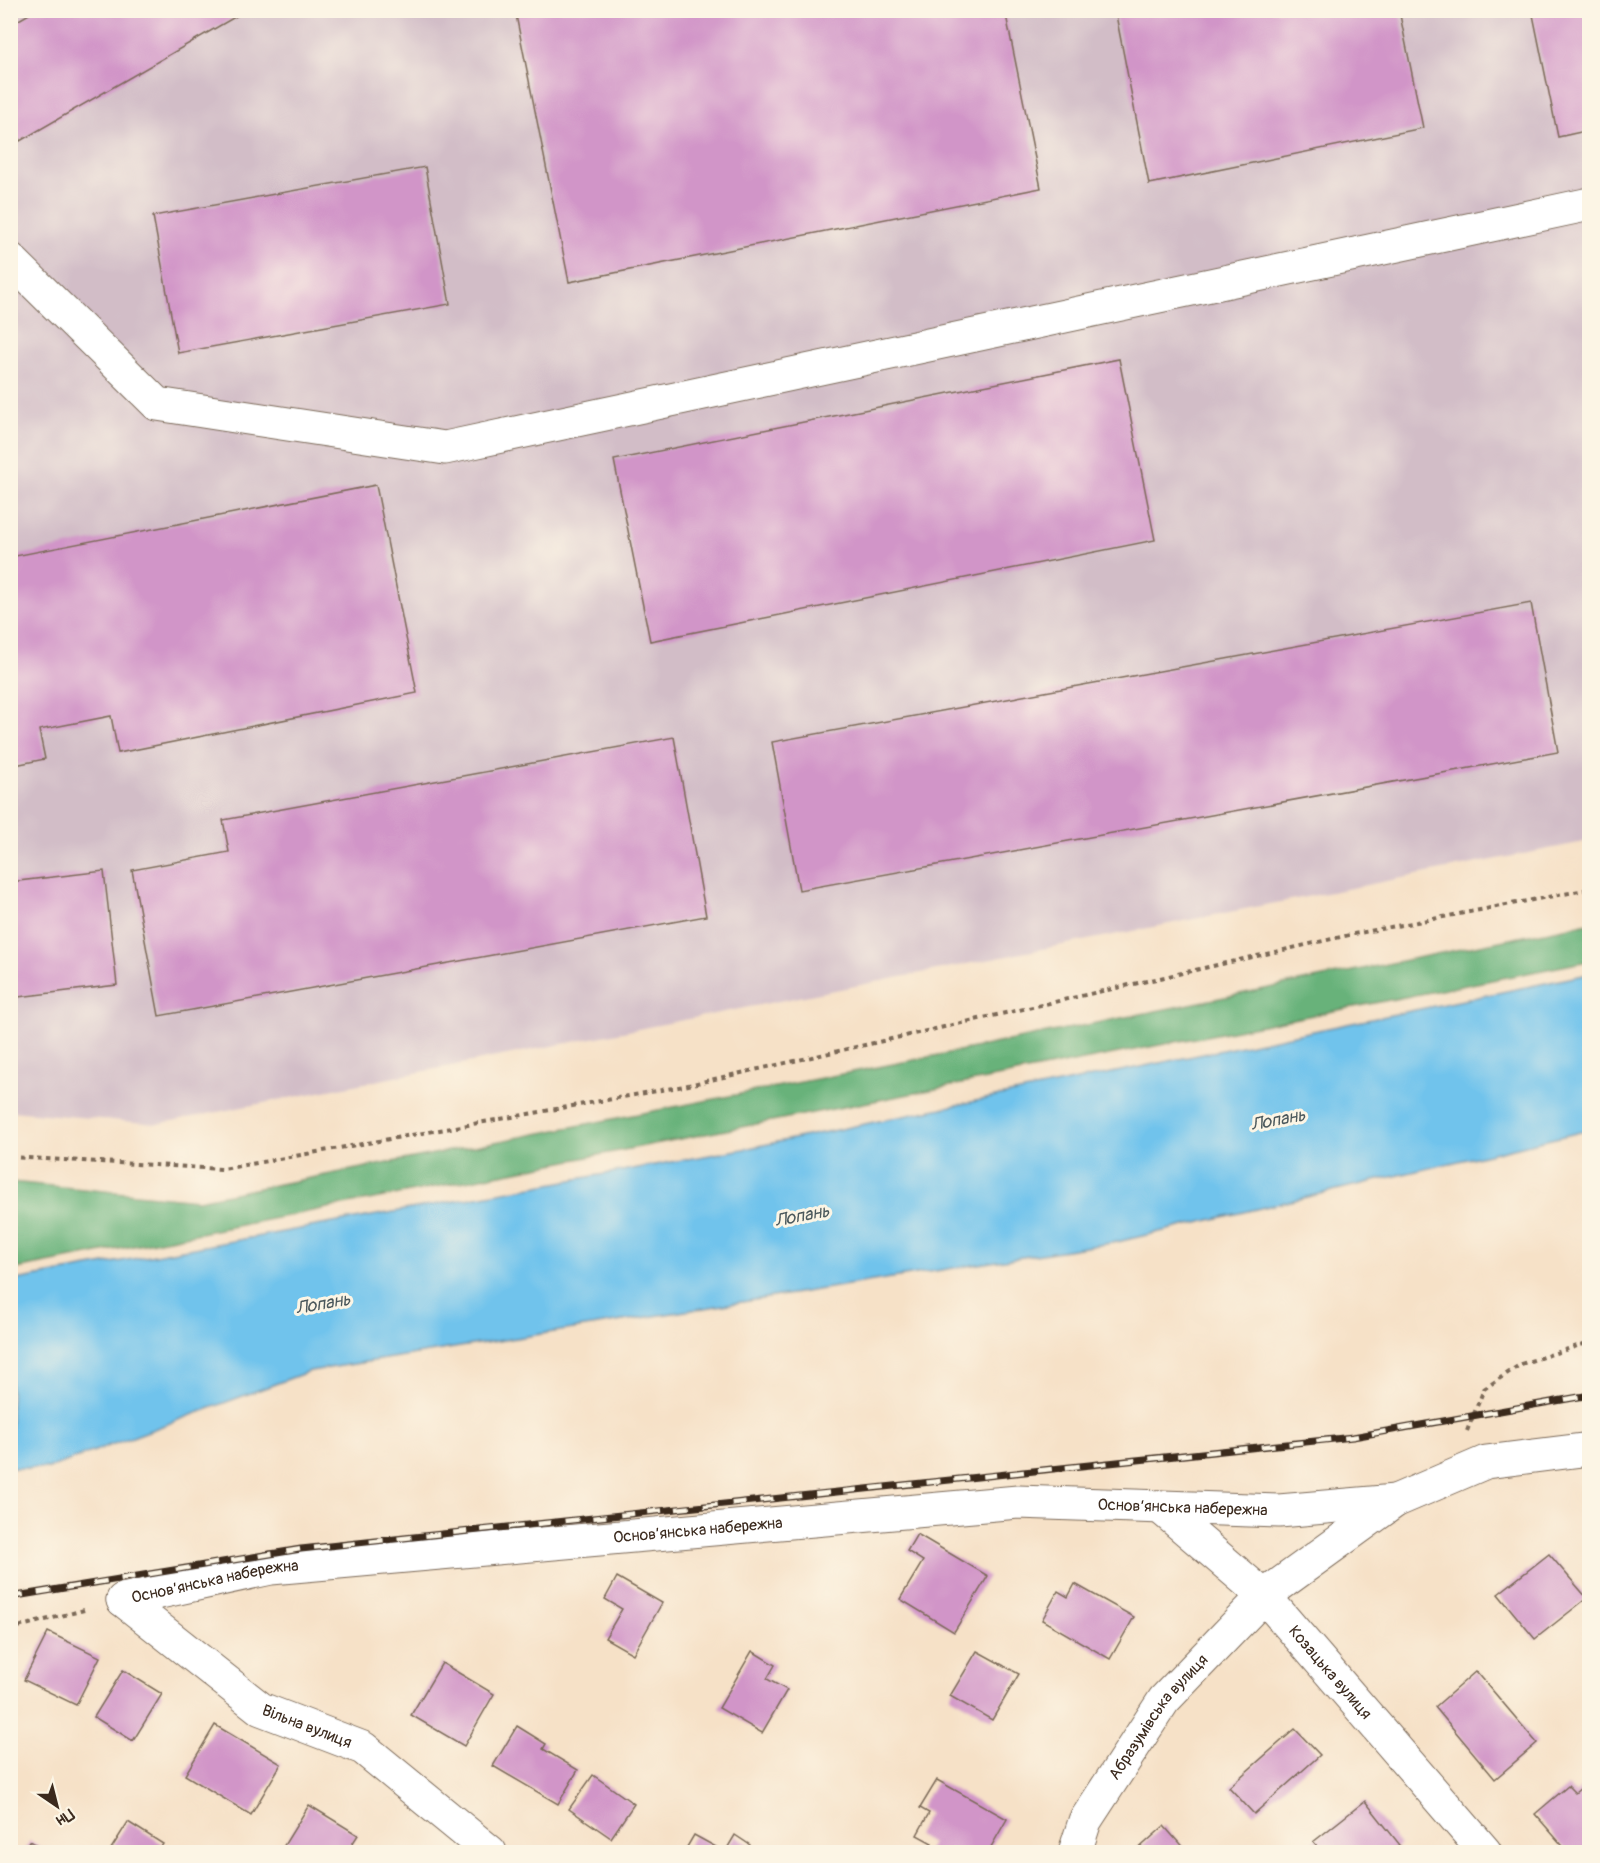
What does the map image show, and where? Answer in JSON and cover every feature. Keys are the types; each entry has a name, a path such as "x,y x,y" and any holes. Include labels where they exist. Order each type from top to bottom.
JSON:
{"street":[{"path":"10,259 157,404 445,448 1590,204"},
{"path":"1395,1501 1486,1462 1590,1449"},
{"name":"Основ’янська набережна","path":"123,1600 271,1568 1018,1502 1279,1511 1395,1501"},
{"name":"Абразумівська вулиця","path":"1076,1852 1085,1821 1164,1700 1264,1596 1395,1501"},
{"name":"Козацька вулиця","path":"1160,1507 1264,1596 1485,1852"},
{"name":"Вільна вулиця","path":"123,1600 261,1709 363,1748 490,1852"}],"path":[{"path":"10,1157 223,1169 684,1086 1354,934 1590,889"},
{"path":"1463,1439 1484,1389 1521,1364 1590,1342"},
{"name":"Основ’янська набережна","path":"10,1629 123,1600"}],"shaded area":[{"path":"10,11 1589,11 1589,841 157,1124 11,1111"}],"green space":[{"path":"1589,923 1589,961 11,1270 11,1182 198,1200 929,1057"}],"water":[{"name":"Лопань","path":"1589,974 1589,1130 1117,1242 310,1371 49,1468 11,1468 11,1281 749,1148"}],"building":[{"path":"36,10 247,10 20,141 10,124 10,25"},
{"path":"515,10 1005,10 1041,188 569,282"},
{"path":"1115,10 1399,10 1423,128 1149,184"},
{"path":"1532,10 1590,10 1590,130 1558,137"},
{"path":"425,167 450,304 178,353 153,216"},
{"path":"1119,359 1155,540 650,641 614,460"},
{"path":"376,485 417,693 118,753 111,716 39,730 45,759 10,766 10,557"},
{"path":"1531,603 1558,752 799,890 772,742"},
{"path":"674,737 706,916 159,1016 132,870 229,852 223,820"},
{"path":"104,871 117,985 10,998 10,882"},
{"path":"917,1534 988,1576 954,1632 900,1599 923,1561 907,1551"},
{"path":"1549,1554 1587,1598 1535,1639 1498,1594"},
{"path":"617,1577 662,1603 633,1654 605,1638 622,1609 605,1599"},
{"path":"1075,1584 1134,1617 1110,1659 1042,1620 1058,1591 1068,1597"},
{"path":"48,1632 100,1657 76,1705 24,1680"},
{"path":"752,1651 775,1665 767,1679 787,1690 762,1733 719,1708"},
{"path":"977,1651 1019,1674 992,1720 950,1696"},
{"path":"442,1663 494,1694 464,1746 411,1715"},
{"path":"123,1670 162,1694 133,1741 94,1717"},
{"path":"1476,1671 1537,1743 1495,1779 1435,1707"},
{"path":"215,1725 281,1764 251,1815 185,1775"},
{"path":"517,1726 546,1744 543,1749 578,1770 558,1804 493,1766"},
{"path":"1295,1729 1320,1755 1254,1814 1229,1787"},
{"path":"593,1775 634,1804 611,1838 569,1809"},
{"path":"937,1780 1007,1819 988,1852 927,1852 932,1843 917,1835 929,1813 920,1808"},
{"path":"1587,1783 1590,1787 1590,1846 1582,1852 1568,1852 1535,1814 1568,1786 1575,1793"},
{"path":"1365,1801 1400,1845 1391,1852 1321,1852 1313,1842"},
{"path":"309,1805 358,1835 347,1852 280,1852"},
{"path":"128,1822 163,1844 158,1852 109,1852"},
{"path":"1164,1826 1187,1852 1135,1852"},
{"path":"694,1835 725,1852 684,1852"},
{"path":"735,1835 750,1845 746,1852 725,1852"},
{"path":"30,1841 49,1852 23,1852"}],"railway":[{"path":"10,1597 301,1549 1353,1437 1590,1395"}]}
